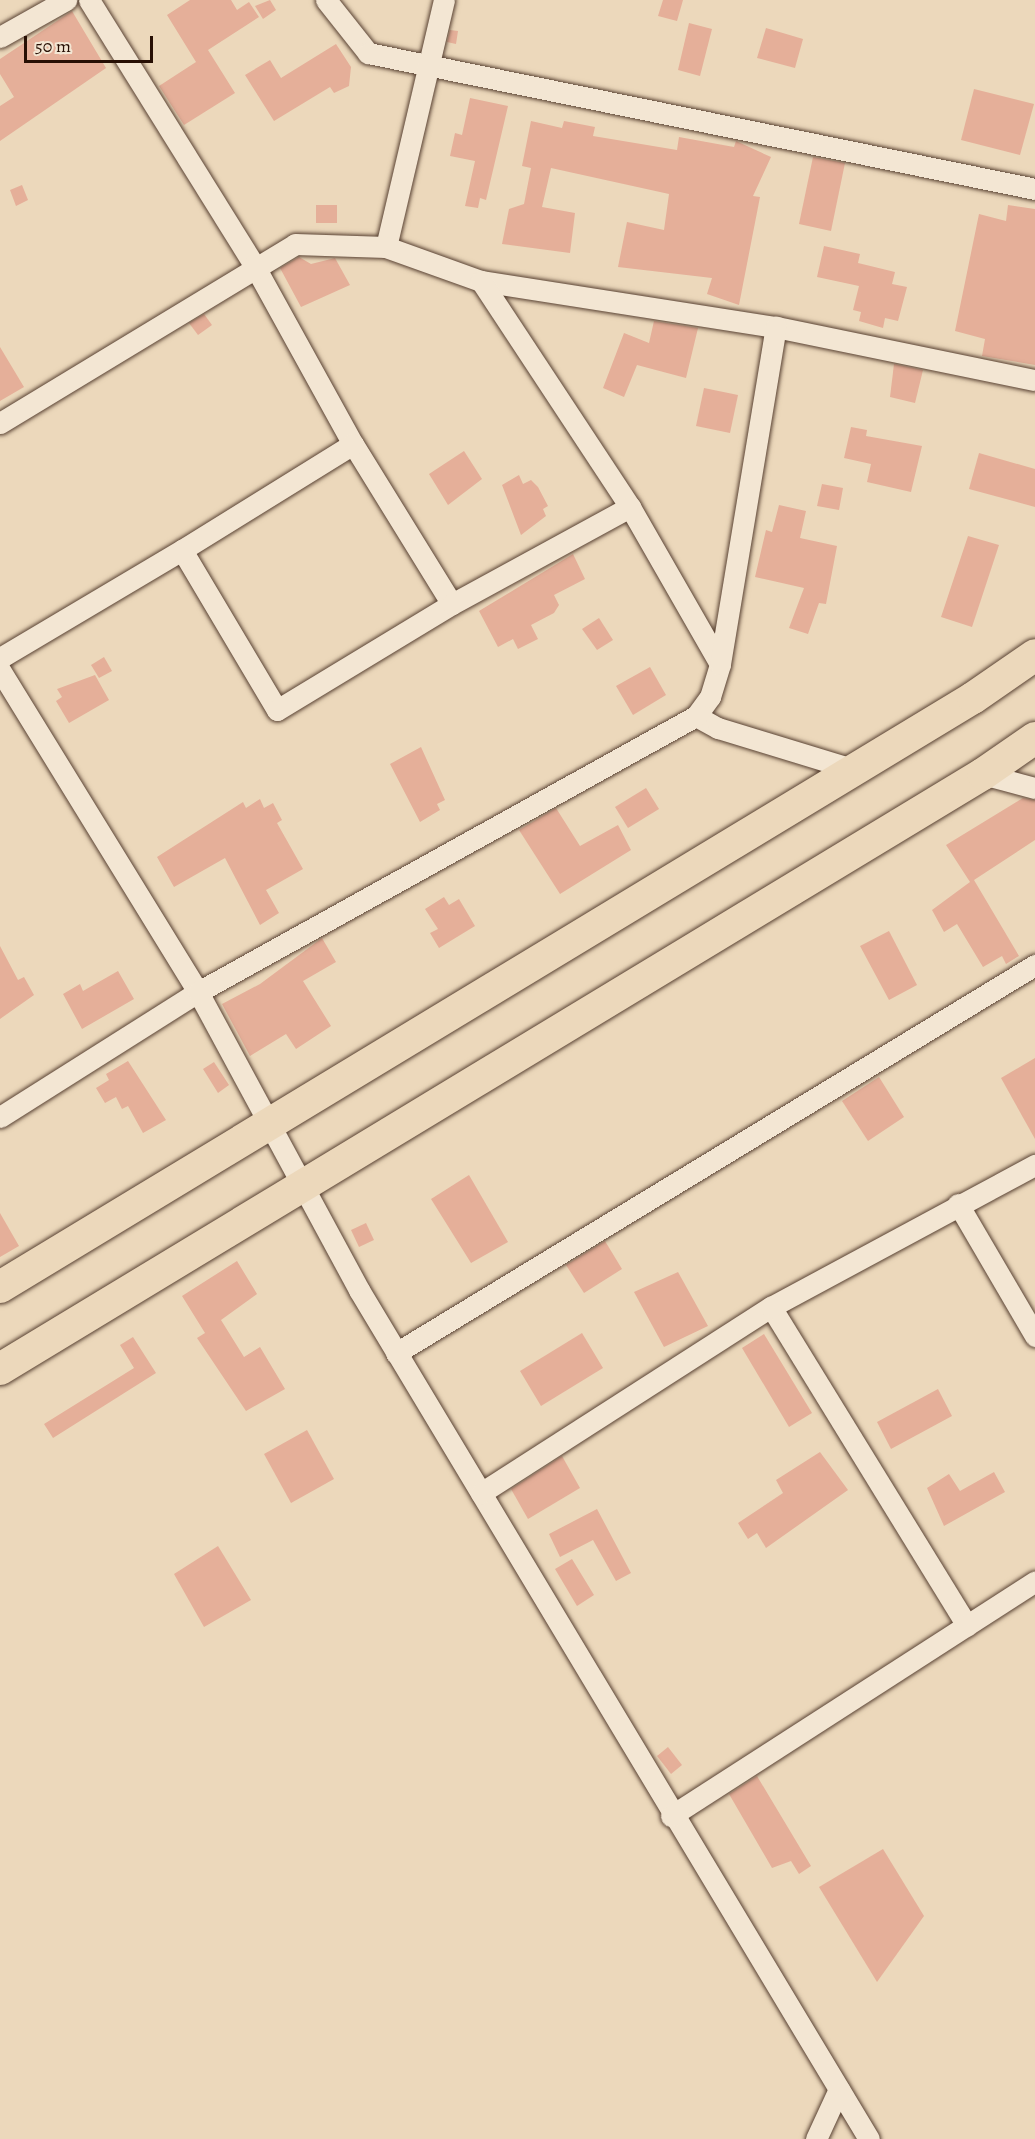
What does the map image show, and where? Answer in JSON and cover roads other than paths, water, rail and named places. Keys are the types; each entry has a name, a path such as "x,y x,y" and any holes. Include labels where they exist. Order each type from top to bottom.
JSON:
{"highway":[{"path":"0,1287 855,770 1035,655"},
{"path":"0,1369 983,774 1035,738"}],"street":[{"path":"0,37 66,0"},
{"path":"90,0 254,265 353,444 452,604"},
{"path":"326,0 368,53 431,69 1035,189"},
{"path":"386,247 431,69 444,0"},
{"path":"0,423 254,265 295,244 386,247 481,281 776,327 1035,380"},
{"path":"481,281 630,507 720,664"},
{"path":"0,1117 198,992 696,716 710,697 720,664 776,327"},
{"path":"0,658 183,550 353,444"},
{"path":"183,550 278,710 452,604 630,507"},
{"path":"0,670 198,992 300,1187 396,1353 671,1816 869,2139"},
{"path":"696,716 718,728 855,770"},
{"path":"983,774 1035,788"},
{"path":"396,1353 1035,965"},
{"path":"481,1493 771,1307 958,1204 1035,1165"},
{"path":"958,1204 1035,1336"},
{"path":"771,1307 967,1625"},
{"path":"671,1816 1035,1581"},
{"path":"816,2139 839,2089"}]}
